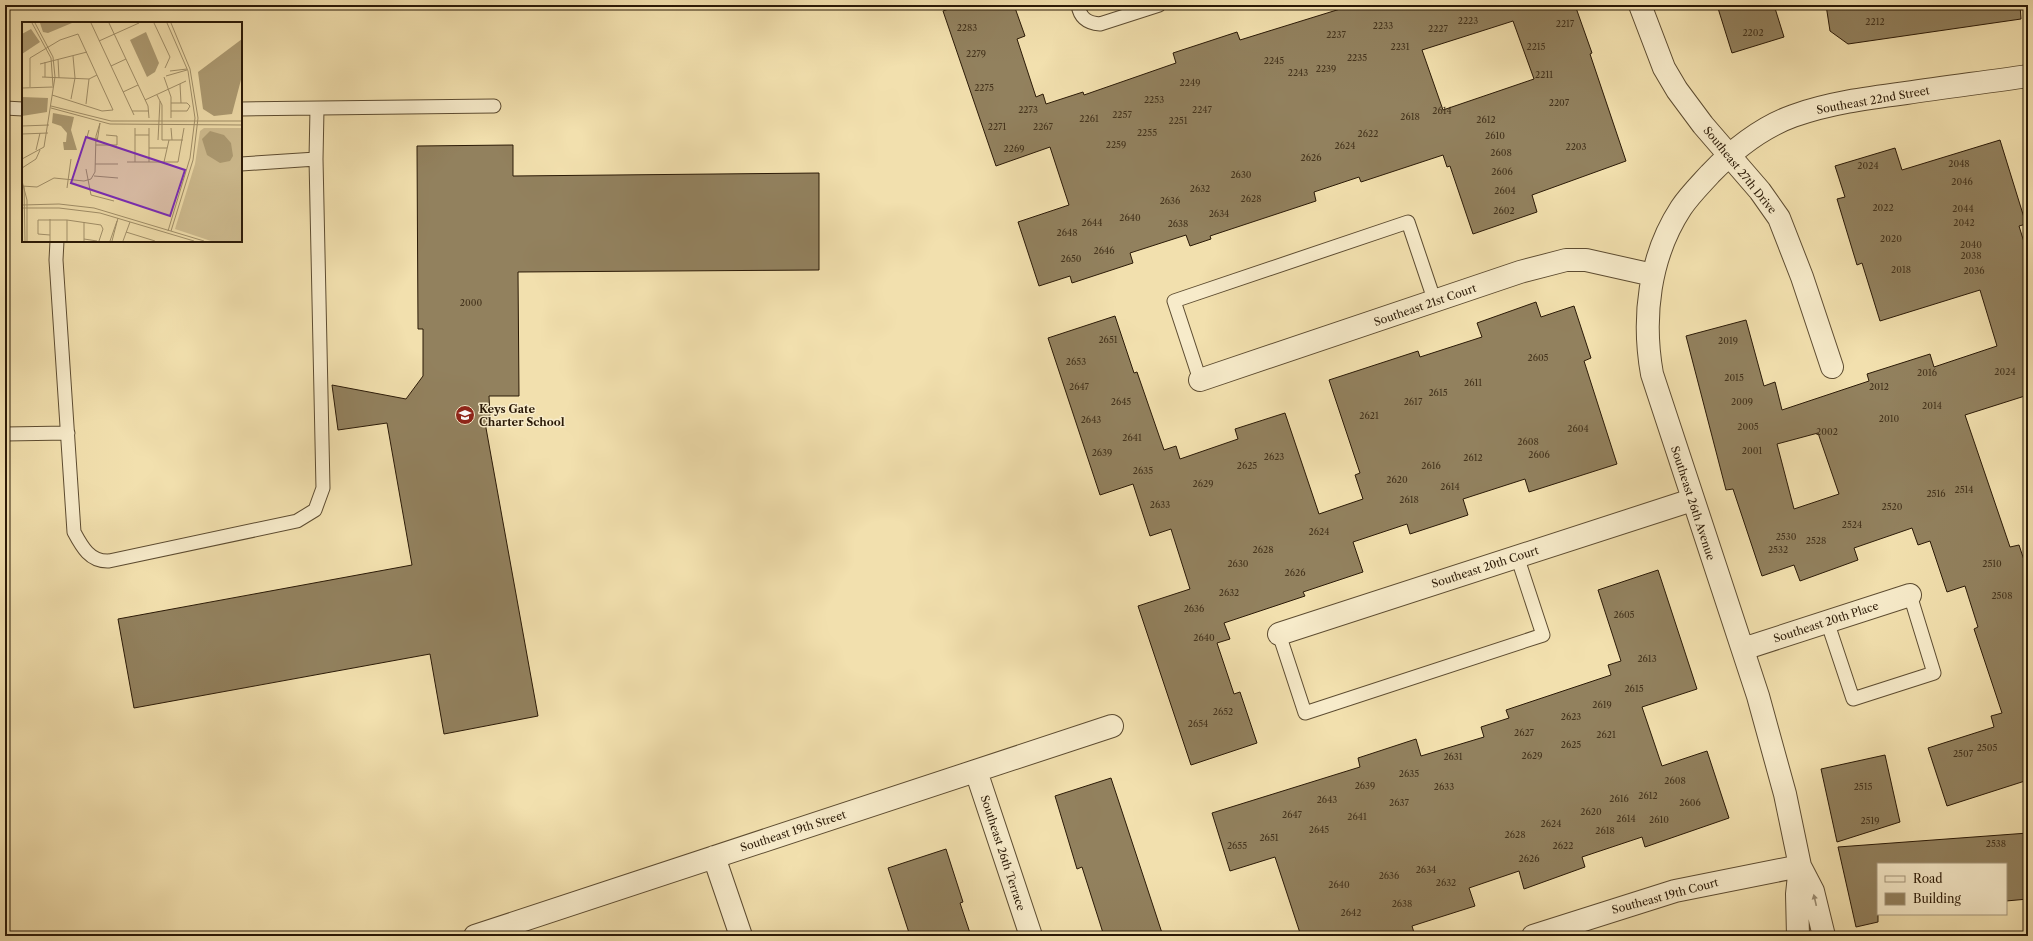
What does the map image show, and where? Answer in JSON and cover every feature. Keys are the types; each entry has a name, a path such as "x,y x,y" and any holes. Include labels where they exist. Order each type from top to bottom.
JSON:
{"street":[{"name":"Southeast 27th Drive","path":"1640,5 1653,42 1670,79 1683,99 1728,155 1760,191 1779,218 1802,277 1832,367"},
{"name":"Southeast 22nd Street","path":"1728,155 1767,127 1818,109 1876,97 2028,76"},
{"name":"Southeast 26th Avenue","path":"1728,155 1691,194 1680,209 1663,244 1653,275 1648,320 1648,347 1652,374 1742,649 1780,774 1800,866 1813,891 1824,936"},
{"name":"Southeast 21st Court","path":"1200,380 1435,302 1520,272 1566,260 1586,260 1653,275"},
{"name":"Southeast 20th Court","path":"1279,634 1692,500"},
{"name":"Southeast 20th Place","path":"1742,649 1910,595"},
{"name":"Southeast 19th Street","path":"475,936 1112,726"},
{"name":"Southeast 26th Terrace","path":"976,771 1031,936"},
{"path":"714,857 741,936"},
{"name":"Southeast 26th Avenue","path":"1798,936 1797,894 1800,866"},
{"name":"Southeast 19th Court","path":"1533,936 1676,891 1800,866"}],"lane":[{"path":"1078,5 1079,13 1085,19 1090,23 1100,24 1159,5"},
{"path":"242,109 494,106"},
{"path":"5,108 22,109"},
{"path":"57,242 56,260 74,532 88,554 100,561 297,522 315,510 322,488 316,159 317,109"},
{"path":"242,164 316,159"},
{"path":"1200,380 1174,301 1392,227 1408,222 1435,302"},
{"path":"5,434 68,433"},
{"path":"1279,634 1305,714 1543,635 1517,556"},
{"path":"1828,621 1853,699 1861,697 1934,673 1910,595"}],"building":[{"path":"960,5 1014,5 1025,36 1017,39 1036,97 1043,94 1046,104 1083,92 1084,95 1176,63 1173,53 1237,32 1240,40 1353,5 1575,5 1592,53 1590,54 1626,161 1532,195 1537,212 1473,234 1450,166 1447,167 1443,155 1361,182 1359,177 1314,192 1316,201 1210,236 1211,239 1190,246 1186,235 1130,253 1133,263 1072,283 1070,276 1039,286 1018,222 1069,205 1050,147 996,166 943,11","holes":["1513,21 1534,79 1443,110 1422,50"]},
{"path":"1717,5 1774,5 1784,37 1732,53"},
{"path":"1826,5 2020,5 2021,19 1848,44 1830,31"},
{"path":"2000,140 2026,224 2019,226 2028,255 2028,395 1965,415 2010,547 2019,545 2028,572 2028,780 1947,806 1928,748 1994,727 1991,716 2002,713 1974,629 1978,627 1965,586 1947,592 1930,541 1918,545 1912,528 1854,548 1858,560 1800,581 1794,565 1762,576 1733,489 1726,490 1686,336 1746,320 1764,386 1775,382 1782,410 1869,381 1867,374 1930,354 1934,367 1997,346 1980,290 1880,321 1862,263 1857,265 1837,199 1845,197 1835,166 1895,148 1902,170","holes":["1818,433 1839,494 1794,509 1777,444"]},
{"path":"513,145 513,176 819,173 819,270 518,272 519,396 489,396 490,415 486,428 538,716 444,734 430,654 134,708 118,619 412,565 387,423 338,430 332,385 406,399 423,376 423,329 418,329 417,146"},
{"path":"1536,302 1541,317 1574,306 1591,358 1584,361 1617,464 1529,492 1525,479 1463,499 1468,515 1410,534 1407,524 1353,542 1363,572 1303,592 1305,596 1224,623 1230,639 1217,643 1234,694 1240,692 1257,743 1191,765 1138,606 1190,589 1171,529 1150,536 1133,484 1100,495 1048,338 1115,316 1134,373 1137,372 1164,450 1176,446 1180,459 1238,439 1235,429 1285,413 1319,514 1363,499 1355,475 1360,473 1329,380 1418,351 1420,357 1482,337 1477,323"},
{"path":"1658,570 1697,689 1642,707 1662,766 1707,751 1729,818 1645,847 1642,837 1582,857 1585,867 1524,889 1519,871 1469,888 1475,906 1412,926 1415,936 1301,936 1275,857 1230,871 1212,813 1360,767 1358,758 1416,739 1421,756 1484,737 1481,727 1509,718 1506,710 1611,675 1608,665 1621,661 1598,590"},
{"path":"1885,755 1900,822 1837,842 1821,769"},
{"path":"1111,778 1163,936 1104,936 1082,867 1077,869 1055,796"},
{"path":"2028,833 2028,899 2007,901 2007,863 1877,863 1878,922 1856,927 1838,847"},
{"path":"946,849 963,902 960,903 971,936 910,936 888,868"}],"place":[{"name":"Keys Gate Charter School","path":"465,415"}]}
